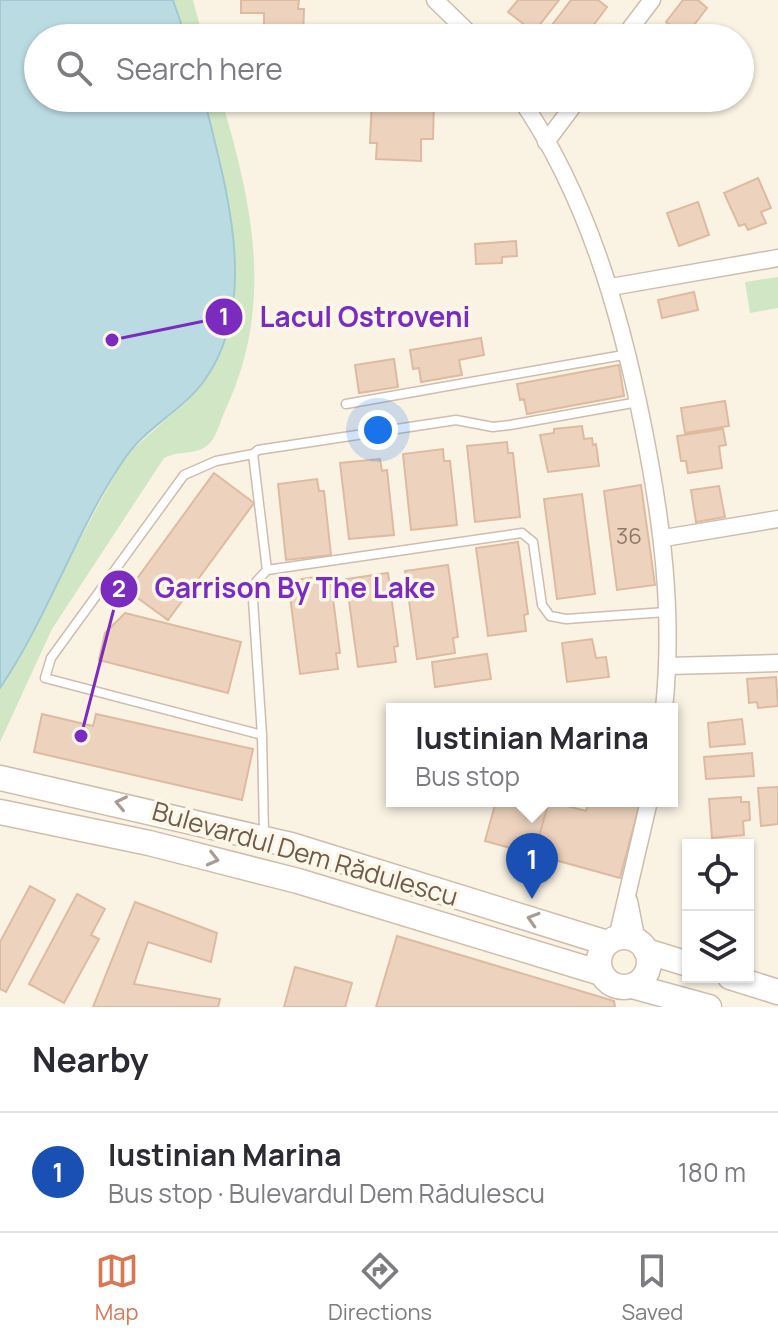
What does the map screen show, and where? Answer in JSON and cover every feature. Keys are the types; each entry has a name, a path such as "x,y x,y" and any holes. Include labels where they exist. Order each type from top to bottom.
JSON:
{"main road":[{"name":"Bulevardul Dem Rădulescu","path":"0,778 264,839 627,943 682,962"},
{"name":"Bulevardul Dem Rădulescu","path":"2,817 149,843 272,874 601,973 611,985 629,994 691,1005"},
{"path":"601,973 599,957 627,943 648,968 629,994"},
{"path":"749,983 778,992"}],"street":[{"path":"435,0 460,24"},
{"path":"634,24 652,0"},
{"path":"528,112 586,225 611,287 629,354 664,538 669,612 665,703"},
{"path":"546,142 568,112"},
{"path":"611,287 778,258"},
{"path":"664,538 778,519"},
{"path":"668,666 778,663"},
{"path":"627,943 628,895 648,807"}],"lane":[{"path":"346,404 629,354"},
{"path":"262,735 45,678 51,658 184,475 216,461 253,454 258,450 456,420 493,427 638,402"},
{"path":"253,454 267,570"},
{"path":"264,839 262,735 253,600 256,582 267,570 522,533 533,542 542,605 550,616 566,619 669,612"}],"green space":[{"path":"173,0 193,0 199,24 181,24"},
{"path":"207,112 225,112 249,213 254,289 251,327 242,366 213,439 200,450 164,458 52,629 0,742 0,688 99,504 126,455 186,402 232,230"},
{"path":"778,277 778,308 750,313 745,282"}],"water":[{"path":"0,0 173,0 181,24 24,24 24,112 207,112 229,205 235,279 231,315 222,349 204,381 125,458 0,688"}],"building":[{"path":"241,0 299,0 298,9 304,9 303,24 264,24 264,13 241,13"},
{"path":"518,0 559,0 540,24 524,24 508,12"},
{"path":"571,0 598,0 607,7 594,24 553,24"},
{"path":"683,0 698,0 707,8 695,24 666,22"},
{"path":"371,112 434,112 433,139 421,139 421,161 376,159 377,143 370,143"},
{"path":"758,178 771,208 761,212 766,223 748,230 745,224 739,226 724,193"},
{"path":"698,202 709,235 679,246 667,213"},
{"path":"516,241 517,256 502,257 502,263 476,264 475,244"},
{"path":"694,292 698,310 662,318 658,300"},
{"path":"481,338 484,355 459,360 462,375 421,382 419,368 413,369 410,350"},
{"path":"394,359 398,387 359,393 355,365"},
{"path":"619,365 624,396 527,414 524,399 520,400 517,384"},
{"path":"725,401 729,426 685,433 681,408"},
{"path":"582,426 584,439 592,438 593,445 596,444 599,466 548,472 540,435 554,433 554,429"},
{"path":"723,429 726,445 719,446 722,468 688,473 686,461 681,461 677,436"},
{"path":"507,442 508,453 513,453 520,517 475,522 467,446"},
{"path":"443,449 444,461 450,461 457,525 411,530 403,454"},
{"path":"380,459 382,471 387,470 394,535 349,539 340,463"},
{"path":"214,473 254,503 168,620 128,591"},
{"path":"317,479 319,491 324,491 331,555 286,560 278,484"},
{"path":"641,485 655,585 617,590 604,491"},
{"path":"719,486 725,517 696,522 691,490"},
{"path":"582,494 595,594 557,599 544,499"},
{"path":"518,542 528,614 524,615 526,631 488,636 476,548"},
{"path":"448,565 458,637 453,638 455,653 417,659 405,571"},
{"path":"388,573 398,646 394,647 396,662 358,667 346,579"},
{"path":"330,575 340,653 336,653 338,669 300,674 288,581"},
{"path":"125,613 241,642 228,693 99,660 105,633"},
{"path":"592,639 596,658 606,657 609,677 567,682 562,643"},
{"path":"487,654 491,679 435,687 432,662"},
{"path":"776,677 778,706 758,708 757,702 749,703 747,679"},
{"path":"42,714 93,726 96,714 253,749 242,800 34,752"},
{"path":"742,719 745,744 710,747 708,723"},
{"path":"752,753 754,776 706,779 704,757"},
{"path":"778,787 778,824 761,826 758,788"},
{"path":"741,797 741,802 749,802 750,820 743,821 744,835 712,838 709,799"},
{"path":"494,807 571,807 586,811 587,807 639,807 620,878 485,841"},
{"path":"547,807 571,807 586,811 587,807 639,807 620,878 534,854"},
{"path":"30,886 55,900 6,992 0,989 0,942"},
{"path":"77,894 105,909 91,935 99,939 64,1003 29,984"},
{"path":"135,902 217,933 211,962 148,942 134,984 220,999 218,1007 93,1007"},
{"path":"397,936 614,1001 615,1007 376,1007"},
{"path":"295,967 352,983 345,1007 284,1007"}],"place":[{"name":"Lacul Ostroveni","path":"112,340"},
{"name":"Garrison By The Lake","path":"81,736"},
{"name":"Iustinian Marina","path":"532,899"}]}
